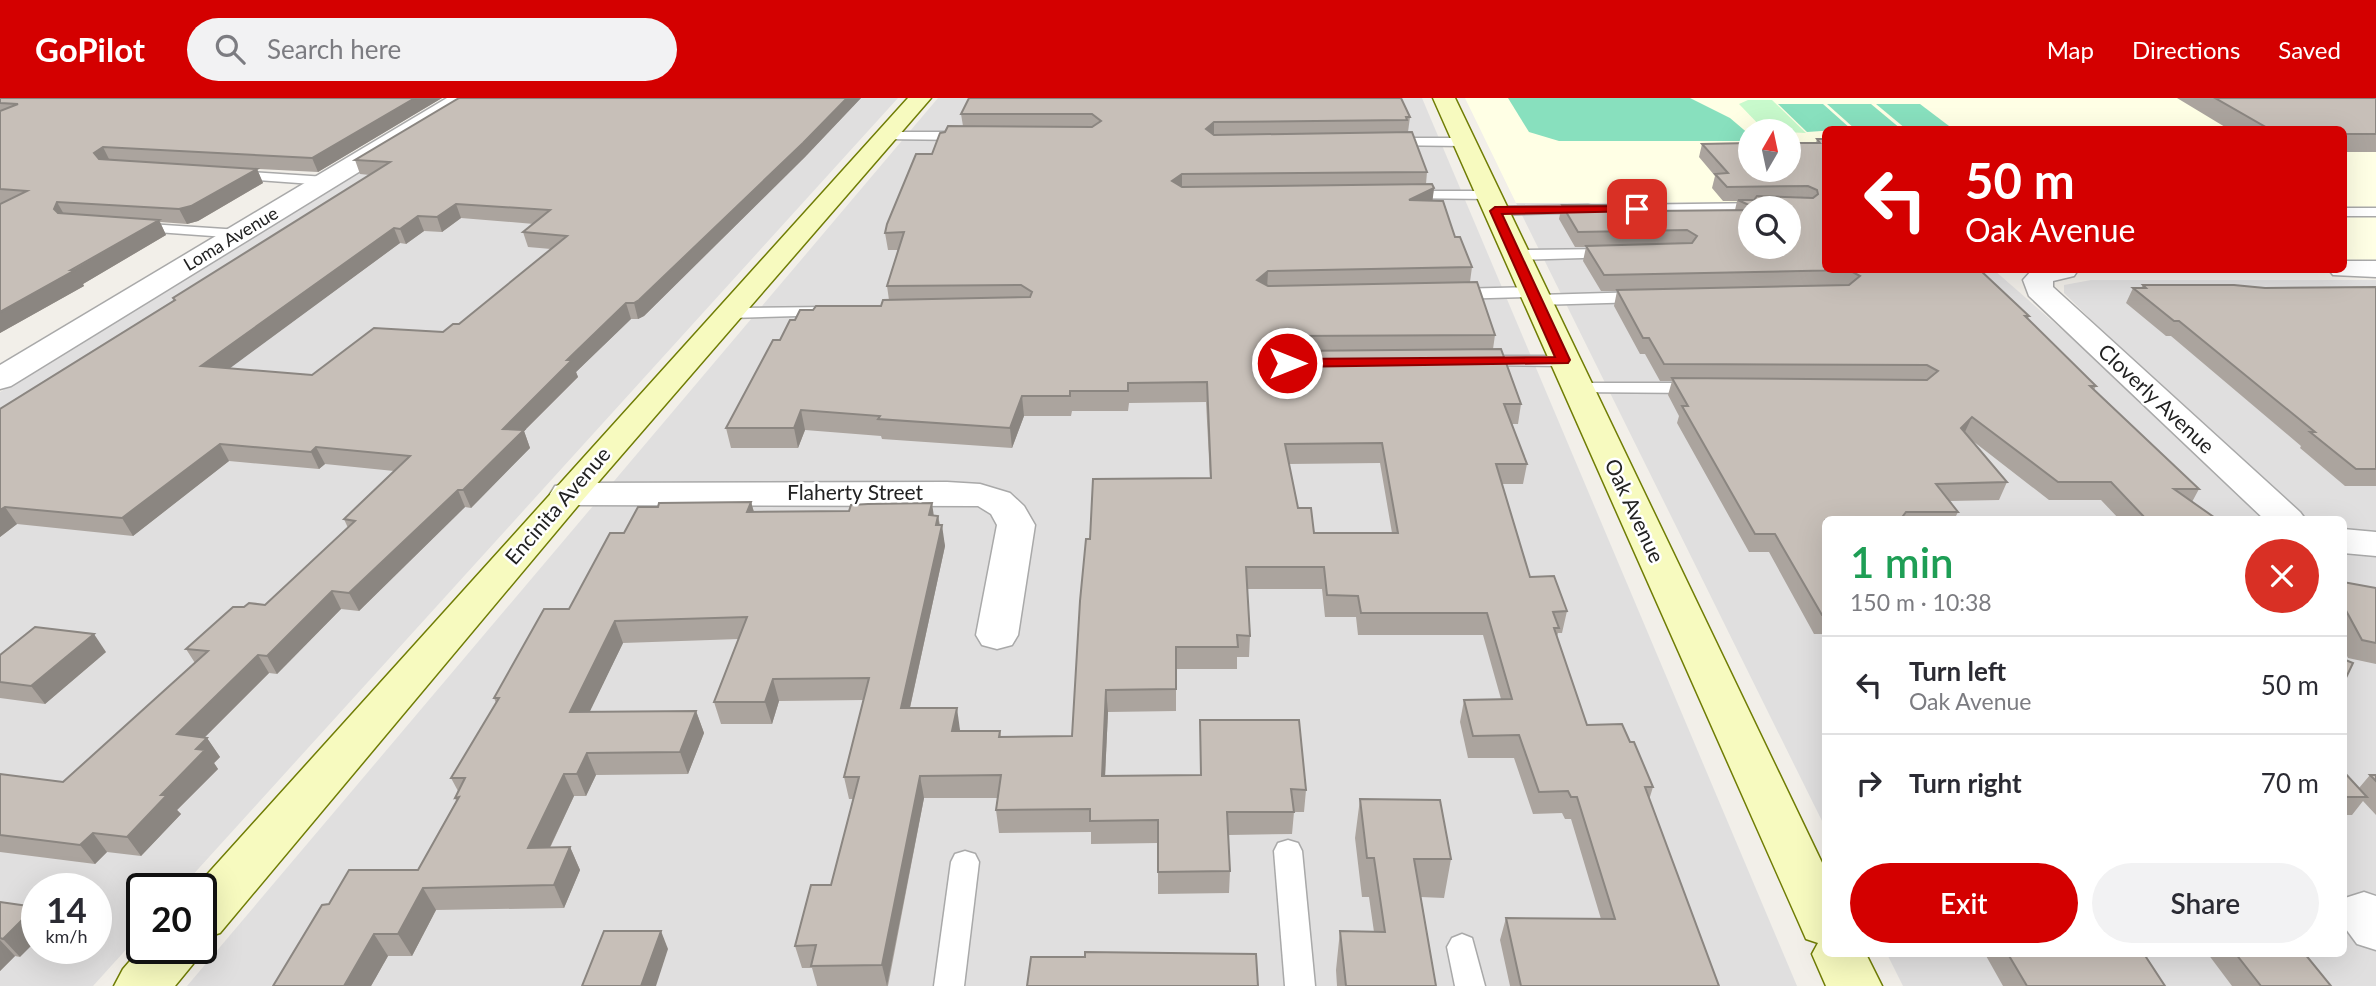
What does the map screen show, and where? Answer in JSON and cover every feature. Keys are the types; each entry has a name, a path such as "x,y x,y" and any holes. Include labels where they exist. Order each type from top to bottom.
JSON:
{"street":[{"name":"Loma Avenue","path":"0,379 463,98"},
{"name":"Encinita Avenue","path":"217,900 568,494 920,98"},
{"name":"Oak Avenue","path":"1444,98 1822,917"},
{"path":"2347,269 2376,269"},
{"name":"Cloverly Avenue","path":"2052,273 2037,280 2039,290 2283,516"},
{"name":"Flaherty Street","path":"568,494 936,493 978,495 997,500 1009,509 1016,525 997,635"},
{"path":"2347,541 2376,544"},
{"path":"1840,957 1854,986"},
{"path":"142,986 161,964"}],"lane":[{"path":"887,136 976,136"},
{"path":"1377,142 1463,142"},
{"path":"218,174 326,181"},
{"path":"1390,195 1492,203 1738,206"},
{"path":"2347,212 2376,212"},
{"path":"123,226 240,234"},
{"path":"1515,255 1629,254"},
{"path":"1443,294 1665,297"},
{"path":"731,313 844,312"},
{"path":"1461,362 1712,388"},
{"path":"1288,851 1300,986"},
{"path":"949,986 965,862"},
{"path":"1462,947 1470,986"}],"shaded area":[{"path":"478,98 898,98 195,873 126,873 126,950 93,986 0,986 0,392"},
{"path":"938,98 1422,98 1797,986 187,986 206,964 217,964 217,951"},
{"path":"1465,98 2376,98 2376,260 2347,261 2347,126 1822,126 1822,202 1801,202 1801,196 1738,196 1738,202 1516,203"},
{"path":"1738,202 1738,259 1801,259 1801,202 1822,202 1822,273 1997,273 2274,516 1822,516 1822,821 1516,203"},
{"path":"2091,280 2376,280 2376,539 2347,535 2347,516 2295,516 2274,501 2064,293 2064,285"},
{"path":"2347,546 2376,549 2376,986 1903,986 1888,957 2347,957"}],"green space":[{"path":"1508,98 1690,98 1738,125 1738,141 1559,141 1529,132"},
{"path":"1748,100 1772,100 1792,119 1753,119 1739,104"},
{"path":"1778,104 1823,104 1848,126 1822,126 1822,131 1807,132 1801,126 1801,119 1794,119"},
{"path":"1827,104 1871,104 1897,126 1852,126"},
{"path":"1876,104 1920,104 1949,126 1902,126"}],"building":[{"path":"0,98 415,98 312,158 103,147 94,153 99,159 257,169 191,206 179,209 57,202 54,209 58,213 159,220 0,312 0,204 27,191 0,189 0,111 18,104 0,103"},
{"path":"459,98 847,98 639,300 626,303 567,360 572,360 503,429 524,430 463,490 458,490 349,593 332,591 267,656 258,655 177,734 207,738 196,749 205,750 161,795 167,795 127,837 93,833 80,845 0,835 0,774 63,782 208,651 186,649 233,607 244,607 249,603 265,605 355,521 344,519 410,456 316,447 311,452 220,444 122,518 5,507 0,510 0,409 390,162 355,160","holes":["456,204 550,210 523,232 567,236 459,324 453,324 443,332 374,328 312,375 201,366 394,228 400,229 418,216 437,217"]},
{"path":"969,98 1401,98 1410,117 1406,117 1407,120 1214,122 1206,129 1214,135 1412,132 1427,172 1182,174 1172,181 1182,187 1432,184 1434,188 1409,200 1443,201 1455,237 1460,237 1472,267 1268,271 1257,280 1268,286 1477,282 1495,335 1289,336 1277,345 1289,351 1501,349 1521,404 1504,404 1527,464 1496,464 1530,577 1554,576 1567,611 1553,612 1559,628 1554,628 1587,725 1622,724 1630,742 1634,742 1653,787 1645,787 1719,986 1521,986 1506,918 1615,919 1577,797 1571,797 1568,791 1539,792 1519,735 1473,736 1464,700 1512,699 1487,613 1361,613 1358,596 1327,595 1324,567 1246,567 1250,636 1237,635 1238,647 1176,647 1176,689 1106,690 1102,776 1201,775 1200,720 1299,720 1306,790 1291,789 1294,812 1227,812 1230,871 1158,872 1158,820 1090,821 1090,809 996,810 1001,775 920,776 882,965 811,966 816,945 795,946 811,885 831,885 859,777 844,777 869,678 773,679 765,702 714,702 747,617 615,621 570,712 696,711 680,752 587,753 577,774 564,774 528,848 570,847 554,885 423,888 398,934 374,934 344,986 273,986 322,905 329,904 349,870 418,870 459,797 455,798 465,778 451,778 499,698 494,698 544,609 569,609 610,533 624,533 638,507 658,507 659,503 751,502 747,512 849,511 851,505 932,503 929,515 938,516 936,525 942,525 901,708 957,708 952,731 1000,731 999,737 1072,736 1080,601 1086,539 1090,539 1093,479 1211,478 1207,382 1128,383 1128,391 1070,391 1070,396 1022,396 1010,428 878,419 880,416 801,410 794,428 726,428 773,340 780,340 790,320 795,320 800,310 813,310 816,306 881,306 883,300 1030,297 1032,292 1021,285 887,286 904,232 885,233 887,224 916,154 932,154 940,133 945,132 948,126 1092,127 1101,121 1092,114 961,114","holes":["1382,443 1398,533 1314,533 1311,508 1298,508 1285,444"]},
{"path":"2215,98 2376,98 2376,134 2347,134 2347,126 2264,126"},
{"path":"1817,139 1822,139 1822,271 1604,275 1586,246 1692,243 1697,236 1687,230 1578,232 1562,205 1645,205 1649,211 1738,210 1738,259 1801,259 1801,198 1813,198 1818,194 1817,190 1808,186 1727,187 1715,174 1728,173 1702,144 1738,143 1738,182 1801,182 1801,143 1820,143"},
{"path":"1854,273 1983,273 2096,386 2090,386 2199,489 2174,489 2212,516 2143,516 2111,482 2058,482 1972,417 1961,428 2007,482 1936,484 1958,512 1906,512 1903,516 1822,516 1822,615 1775,534 1755,534 1682,406 1688,406 1672,378 1927,380 1938,371 1927,365 1664,364 1649,338 1643,338 1617,290 1849,285 1860,276"},
{"path":"2143,285 2376,287 2376,469 2356,469 2179,321 2174,321 2133,288 2146,288"},
{"path":"2347,583 2376,588 2376,643 2362,640 2347,612"},
{"path":"35,627 94,634 31,686 0,682 0,655"},
{"path":"2347,661 2353,663 2347,676"},
{"path":"2347,775 2367,797 2347,797"},
{"path":"1360,799 1440,800 1451,859 1414,859 1436,986 1346,986 1340,931 1385,932 1374,858 1367,858"},
{"path":"0,902 21,905 21,921 3,939 0,938"},
{"path":"604,931 661,931 641,986 582,986"},
{"path":"1085,952 1256,954 1258,986 1027,986 1031,957 1085,957"},
{"path":"2010,957 2146,957 2165,986 2027,986"},
{"path":"2238,957 2307,957 2331,986 2261,986"}],"route":[{"path":"1287,363 1563,360 1495,211 1637,209"}]}
